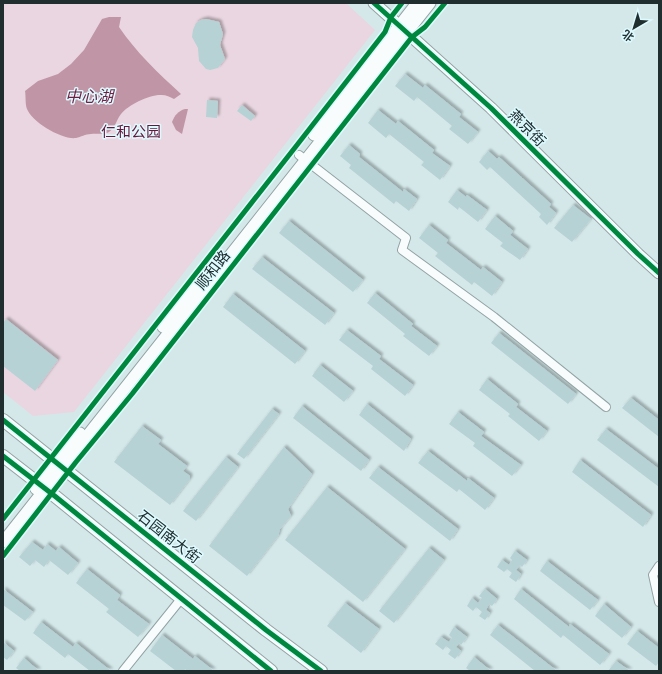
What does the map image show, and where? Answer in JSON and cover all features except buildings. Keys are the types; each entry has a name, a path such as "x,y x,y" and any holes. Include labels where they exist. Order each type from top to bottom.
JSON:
{"main road":[{"name":"燕京街","path":"374,3 490,108 659,273"},
{"name":"顺和路","path":"403,29 417,3"},
{"name":"顺和路","path":"3,531 60,465 403,29 430,3"},
{"name":"石园南大街","path":"3,420 266,630 320,671"},
{"path":"3,456 271,671"},
{"name":"顺和路","path":"3,542 42,487"}],"street":[{"path":"302,158 406,238 402,250 494,317 606,407"},
{"path":"659,566 653,575 659,602"},
{"path":"123,671 181,599"}],"green space":[{"name":"仁和公园","path":"3,3 346,3 375,30 74,412 33,416 3,392"}],"water":[{"name":"中心湖","path":"109,17 121,17 119,27 133,45 181,94 174,99 165,95 157,95 140,101 124,111 113,128 107,133 89,134 76,138 63,136 48,129 30,114 26,107 25,91 38,81 58,74 71,64 84,50 102,19"},
{"path":"188,109 182,134 176,130 172,122 174,117 180,111"}],"cycle path":[{"path":"374,3 491,108 659,273"},
{"path":"3,519 385,32 391,17 402,3"},
{"path":"3,556 412,37 425,27 445,3"},
{"path":"3,420 266,630 321,671"},
{"path":"3,456 271,671"}]}
